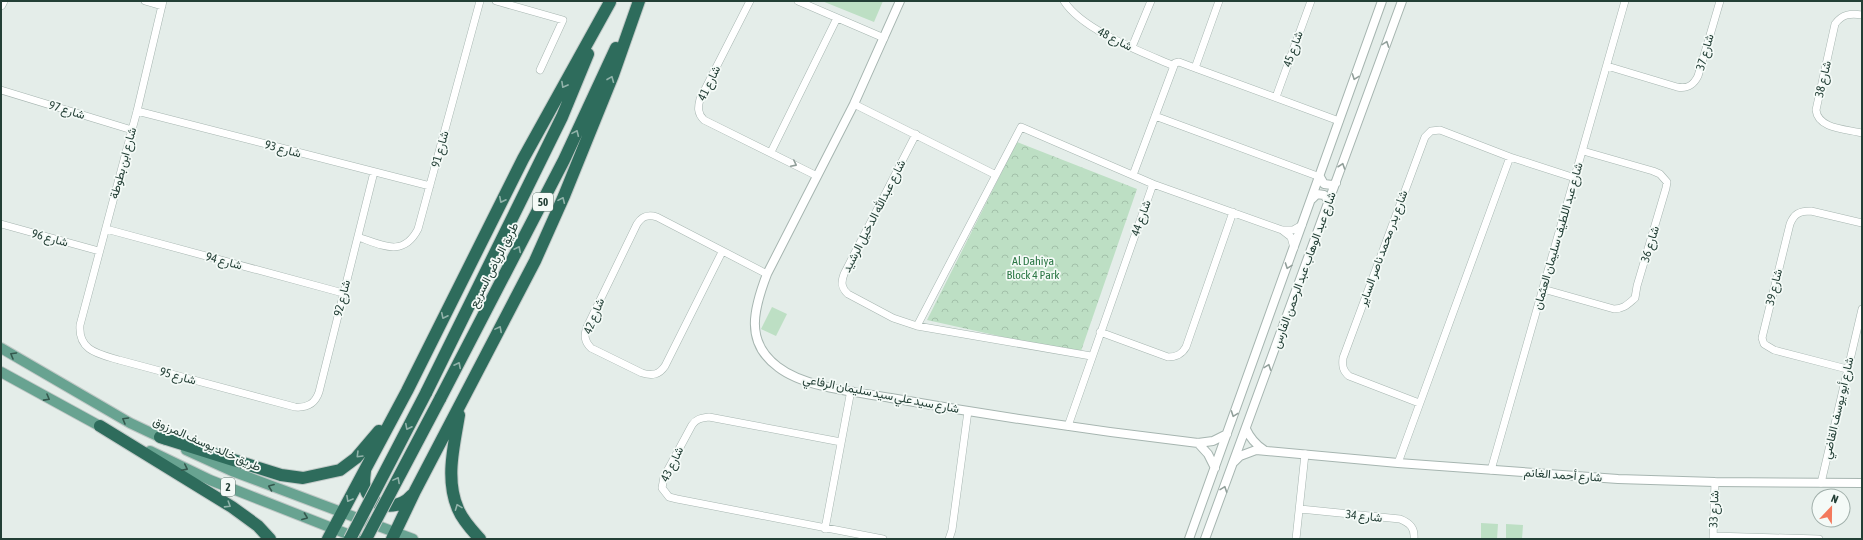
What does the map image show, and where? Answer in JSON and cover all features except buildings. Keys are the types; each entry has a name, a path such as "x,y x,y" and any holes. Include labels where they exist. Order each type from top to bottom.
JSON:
{"highway":[{"name":"طريق الرياض السريع","path":"366,539 564,160 605,69 639,1"},
{"path":"393,536 535,261 564,196 613,75 639,1"},
{"name":"طريق الرياض السريع","path":"350,539 426,393 562,118 610,2"},
{"path":"330,534 407,391 523,159 610,2"},
{"path":"160,437 281,475 303,478 321,475 340,470 356,458 371,442 407,391"},
{"path":"462,401 452,458 453,492 458,510 467,525 480,539"},
{"path":"100,426 232,507 258,526 270,539"},
{"path":"365,470 363,482 367,493 375,501 385,506 397,506 408,500 415,491"}],"main road":[{"path":"1,5 2,1"},
{"name":"طريق خالد يوسف المرزوق","path":"1,348 130,423 232,472 341,514 393,536 413,539"},
{"name":"2","path":"1,372 100,426 210,480 330,534 360,539"}],"street":[{"path":"145,1 163,4"},
{"name":"شارع 91","path":"358,237 390,247 397,247 410,242 418,229 480,1"},
{"path":"496,1 562,20 540,70"},
{"name":"شارع 41","path":"750,1 700,99 698,110 704,120 817,176"},
{"path":"798,1 884,38"},
{"name":"شارع سيد علي سيد سليمان الرفاعي","path":"900,1 854,104 767,274 755,308 754,321 756,334 761,347 768,358 789,374 819,384 968,411 1198,443 1213,441 1227,434"},
{"name":"شارع 48","path":"1064,1 1077,17 1090,26 1174,66"},
{"path":"1132,47 1151,1"},
{"path":"1195,68 1219,1"},
{"name":"شارع 45","path":"1276,97 1311,1"},
{"name":"شارع عبد الوهاب عبد الرحمن الفارس","path":"1189,539 1382,1"},
{"name":"شارع عبد الوهاب عبد الرحمن الفارس","path":"1206,539 1402,1"},
{"name":"شارع عبد اللطيف سليمان العثمان","path":"1491,470 1626,1"},
{"name":"شارع 37","path":"1607,66 1677,86 1687,88 1691,86 1698,76 1720,1"},
{"name":"شارع ابن بطوطة","path":"80,325 138,111 163,4"},
{"name":"شارع 38","path":"1862,15 1849,14 1844,16 1836,24 1816,110 1816,116 1823,123 1862,133"},
{"path":"771,152 837,18"},
{"path":"1133,176 1175,63 1179,62 1339,121"},
{"name":"شارع 97","path":"1,90 132,130"},
{"path":"854,104 996,175"},
{"name":"شارع 93","path":"138,111 430,186"},
{"path":"1155,116 1320,177 1324,184 1332,185 1336,182"},
{"path":"917,326 1021,127 1153,184"},
{"name":"شارع بدر محمد ناصر الساير","path":"1419,403 1349,376 1342,365 1346,350 1425,136 1432,131 1440,130 1510,157 1575,178"},
{"name":"شارع عبدالله الدخيل الرشيد","path":"916,134 844,274 842,287 848,294 893,318 917,326 1091,356"},
{"name":"شارع 36","path":"1543,290 1614,309 1625,307 1635,298 1637,286 1666,188 1667,182 1660,174 1582,151"},
{"path":"1398,464 1510,157"},
{"name":"شارع 92","path":"295,407 303,408 317,398 374,172"},
{"name":"شارع 44","path":"1068,426 1091,356 1153,184 1282,230"},
{"path":"1312,199 1314,196 1320,194 1327,197 1329,204"},
{"name":"شارع 39","path":"1847,369 1774,350 1764,344 1762,338 1790,224 1795,215 1804,211 1810,211 1862,223"},
{"path":"1100,332 1168,357 1176,356 1183,352 1233,212"},
{"name":"شارع 42","path":"722,252 665,366 659,373 649,375 642,373 587,344 585,337 587,326 637,224 643,217 651,215 657,217 767,274"},
{"name":"شارع 96","path":"1,224 99,251"},
{"path":"1282,230 1293,230 1302,225"},
{"name":"شارع 94","path":"106,229 343,293"},
{"path":"1282,230 1291,237 1294,248"},
{"name":"شارع أبو يوسف القاضي","path":"1821,483 1862,309"},
{"name":"شارع 95","path":"80,325 80,340 85,346 104,356 295,407"},
{"path":"825,529 851,390"},
{"path":"949,539 952,530 968,411"},
{"name":"شارع 43","path":"841,442 709,417 698,419 692,425 661,483 664,493 677,499 825,529 883,539"},
{"path":"1246,429 1253,442 1265,451"},
{"path":"1198,443 1208,454 1215,468"},
{"name":"شارع أحمد الغانم","path":"1234,462 1248,452 1265,451 1398,464 1618,479 1715,482 1862,483"},
{"path":"1296,539 1305,454"},
{"name":"شارع 33","path":"1715,482 1713,538 1819,539"},
{"path":"1201,508 1205,514 1215,514"},
{"name":"شارع 34","path":"1300,509 1400,520 1410,524 1413,529 1414,539"},
{"path":"1195,524 1198,522 1205,524 1209,530"}],"green space":[{"path":"822,1 883,1 874,22"},
{"name":"Al Dahiya Block 4 Park","path":"1017,142 1137,189 1080,354 927,320"},
{"path":"772,307 787,314 776,336 761,329"},
{"path":"1481,523 1498,524 1497,539 1481,539"},
{"path":"1506,524 1523,525 1522,539 1506,539"}]}
